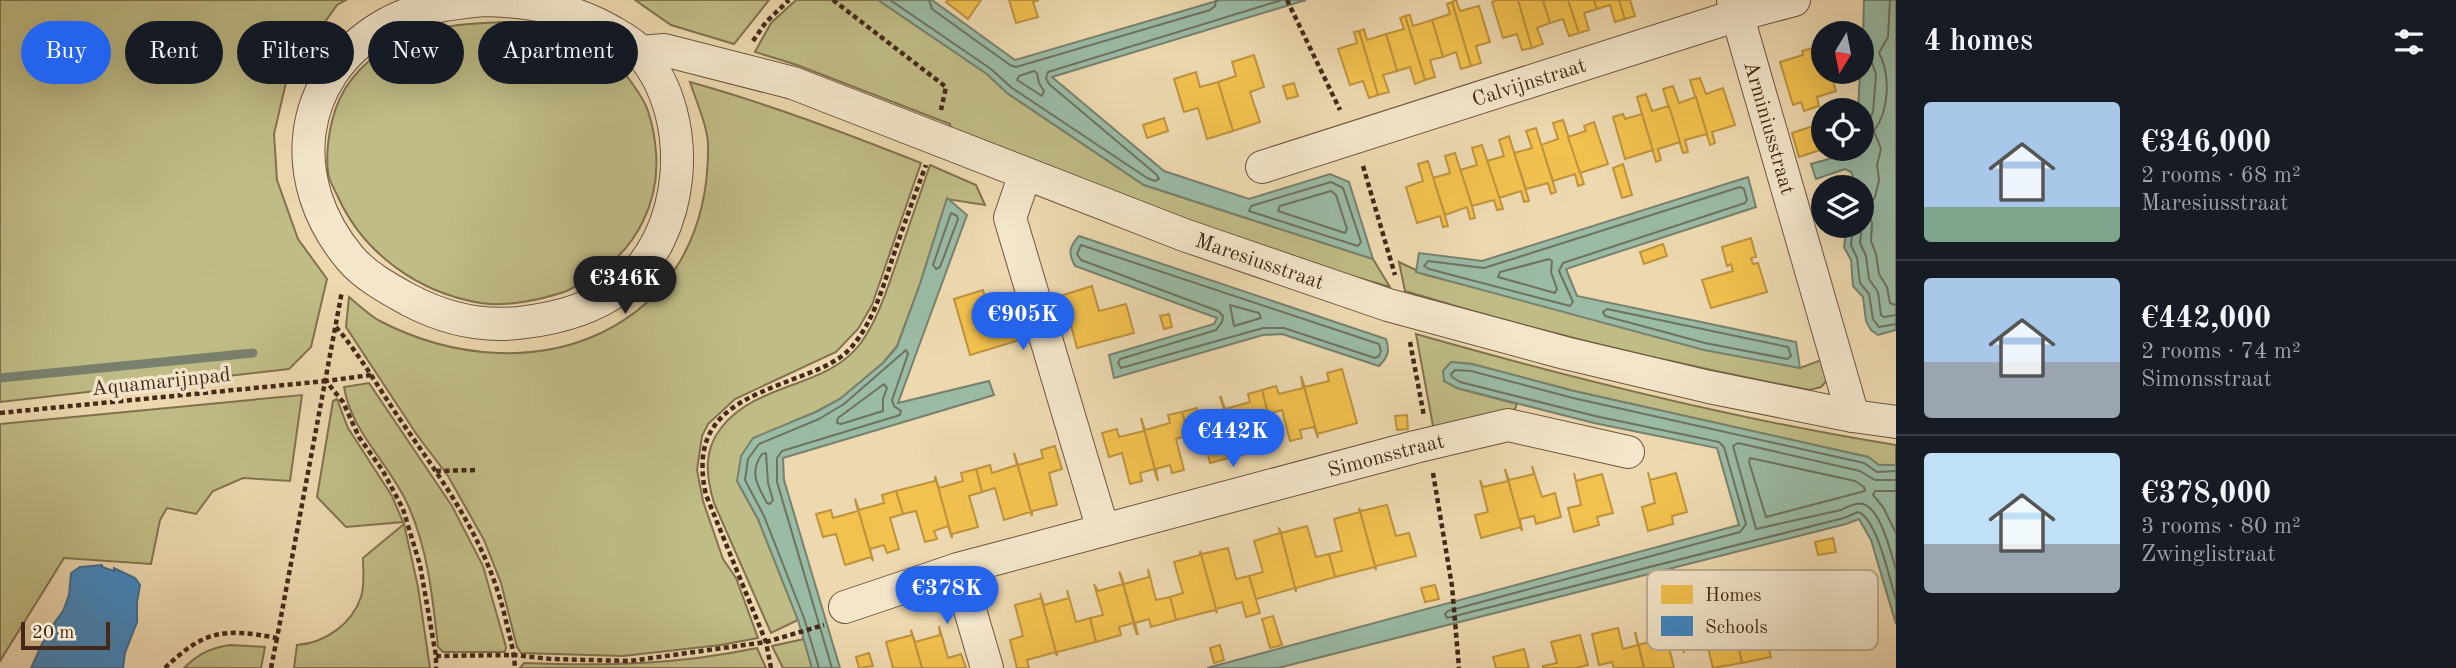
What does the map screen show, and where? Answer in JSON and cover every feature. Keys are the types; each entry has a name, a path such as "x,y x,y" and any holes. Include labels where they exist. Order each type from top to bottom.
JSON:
{"street":[{"path":"508,0 558,8 603,26 641,52 653,69 670,110 677,158 675,184 662,234 650,256 619,288 584,307 545,319 505,324 475,322 447,316 421,306 385,286 351,260 320,210 310,179 308,146 318,95 347,53 386,24 436,7 472,1 508,0"},
{"name":"Calvijnstraat","path":"1262,167 1736,8 1794,0"},
{"name":"Arminiusstraat","path":"1736,8 1853,416"},
{"name":"Maresiusstraat","path":"641,52 664,50 793,83 1184,235 1388,305 1709,387 1896,422"},
{"path":"1026,174 1010,218 1103,530"},
{"name":"Simonsstraat","path":"845,607 958,569 1415,447 1508,425 1628,452"},
{"path":"958,569 987,668"}],"path":[{"path":"735,66 766,22 789,0"},
{"path":"771,668 766,642 706,495 702,476 707,437 717,422 732,408 753,395 817,370 842,356 853,345 877,306 935,139 946,87 833,0"},
{"path":"1287,0 1292,10"},
{"path":"271,668 340,297 351,260"},
{"path":"335,326 354,347 460,506 483,550 501,599 515,668"},
{"name":"Aquamarijnpad","path":"0,412 371,376"},
{"path":"326,381 343,401 359,437 383,471 403,509 420,565 436,668"},
{"path":"436,471 475,470"},
{"path":"1452,586 1459,668"},
{"path":"436,656 514,655 630,661 766,642 829,624 845,607"},
{"path":"165,668 201,639 221,633 248,633 277,638"}],"shaded area":[{"path":"0,0 346,0 337,5 326,21 237,21 237,84 286,84 274,134 277,180 298,239 327,279 311,347 289,369 0,402"},
{"path":"635,0 769,0 734,44 671,25"},
{"path":"796,0 878,0 987,74 1007,93 1144,185 1373,259 1390,287 1291,258 1191,224 951,131 950,124 797,65 755,52 771,23"},
{"path":"478,24 478,84 632,84 646,105 654,136 656,170 650,205 643,222 634,237 611,263 564,292 523,302 491,304 458,298 415,280 378,253 363,236 349,218 329,176 327,154 332,121 347,86 354,84 354,77 362,68 368,62 368,84 464,84 464,25"},
{"path":"690,82 807,119 921,163 872,305 858,329 836,352 735,399 708,424 702,436 697,470 703,501 723,559 736,578 758,638 623,656 521,653 517,647 501,583 484,540 448,476 417,435 346,327 349,297 378,320 436,343 494,353 550,349 601,333 645,304 679,262 701,208 708,143"},
{"path":"930,165 976,185 985,205 947,199 897,346 883,363 840,399 789,423 737,481 758,519 798,620 771,633 714,503 708,473 711,446 721,428 736,413 754,401 829,370 846,359 860,344 881,304"},
{"path":"1399,262 1426,275 1800,368 1824,359 1829,378 1821,387 1810,390 1657,358 1506,320 1405,291"},
{"path":"1416,334 1654,397 1896,445 1896,465 1879,465 1868,457 1574,391 1472,364 1451,362 1443,371 1457,388 1517,404 1512,416 1448,431 1433,426"},
{"path":"369,383 452,506 483,566 506,647 505,652 443,652 438,647 429,575 415,522 400,490 354,419 348,403 344,387"},
{"path":"302,395 290,481 243,478 213,491 196,514 167,508 160,520 151,564 64,558 0,661 0,424"},
{"path":"337,399 348,428 392,496 403,522 346,527 317,497 333,401"},
{"path":"404,524 418,587 430,668 294,668 297,645 327,636 351,616 362,592 363,558"},
{"path":"804,639 812,668 783,668 772,646"},
{"path":"230,645 265,647 261,668 184,668 205,652"},
{"path":"757,648 766,668 520,668 524,663 612,664 669,661"}],"water":[{"path":"878,0 932,0 1015,60 1220,0 1306,0 1052,77 1164,171 1249,199 1330,174 1349,182 1373,259 1144,185 1007,93 987,74"},
{"path":"1864,0 1896,0 1896,330 1878,335 1866,321 1863,297 1853,286 1851,260 1844,247 1845,238 1874,238 1874,175 1852,175 1845,169 1828,175 1815,175 1811,164 1822,161 1874,161 1874,98 1859,98 1859,84 1874,84 1874,21 1863,21"},
{"path":"1748,177 1756,207 1566,269 1577,296 1796,342 1800,368 1704,350 1416,272 1419,253 1482,261"},
{"path":"947,198 967,215 898,403 989,381 994,395 783,458 784,480 840,668 812,668 798,620 758,519 737,481 741,456 753,438 840,399 883,363 897,347"},
{"path":"1079,236 1386,339 1386,357 1379,366 1282,334 1263,335 1114,378 1109,355 1214,324 1217,318 1075,266 1071,250"},
{"path":"1451,362 1472,364 1574,391 1868,457 1879,465 1896,465 1896,624 1871,540 1859,519 1665,570 1647,570 1647,574 1278,668 1207,668 1739,525 1717,448 1594,423 1457,388 1444,381 1443,371"}],"building: Homes":[{"path":"981,0 968,19 946,2"},
{"path":"1009,0 1039,0 1033,2 1038,17 1016,23"},
{"path":"1456,0 1460,11 1479,6 1490,42 1476,46 1481,63 1471,66 1452,2"},
{"path":"1518,0 1532,48 1522,50 1517,34 1503,38 1492,2"},
{"path":"1518,0 1543,0 1550,23 1537,28 1543,44 1532,48"},
{"path":"1543,0 1568,0 1579,33 1569,36 1563,19 1550,23"},
{"path":"1568,0 1594,0 1597,9 1584,13 1589,30 1579,33"},
{"path":"1594,0 1619,0 1625,19 1615,22 1610,5 1597,9"},
{"path":"1619,0 1630,0 1635,16 1625,19"},
{"path":"1452,2 1471,66 1461,69 1456,52 1443,57 1432,20 1450,14 1447,4"},
{"path":"1410,15 1413,26 1432,20 1443,57 1430,60 1435,77 1425,80 1405,16"},
{"path":"1405,16 1425,80 1415,84 1410,67 1397,71 1386,34 1404,29 1400,18"},
{"path":"1364,29 1367,40 1386,34 1397,71 1383,75 1389,92 1378,95 1359,31"},
{"path":"1359,31 1378,95 1369,98 1363,81 1350,85 1338,49 1357,43 1354,32"},
{"path":"1811,49 1811,84 1834,84 1836,91 1811,98 1811,109 1804,111 1801,102 1793,105 1780,62 1803,55 1802,51"},
{"path":"1254,55 1264,87 1250,92 1260,122 1233,131 1218,82 1236,76 1232,62"},
{"path":"1196,72 1200,87 1218,82 1233,131 1207,139 1198,108 1184,112 1174,79"},
{"path":"1700,78 1706,94 1723,88 1735,125 1712,132 1715,143 1710,145 1690,80"},
{"path":"1294,83 1298,96 1287,99 1283,86"},
{"path":"1673,86 1679,103 1696,97 1707,134 1685,140 1688,152 1683,153 1663,89"},
{"path":"1646,94 1652,111 1669,106 1680,142 1658,149 1661,160 1656,162 1637,97"},
{"path":"1623,114 1625,119 1642,114 1653,150 1625,159 1613,117"},
{"path":"1164,118 1168,131 1147,138 1143,125"},
{"path":"1563,120 1584,184 1578,186 1575,174 1553,181 1541,145 1558,139 1553,123"},
{"path":"1594,122 1608,164 1580,173 1568,137 1586,131 1584,126"},
{"path":"1811,127 1811,153 1799,157 1792,133"},
{"path":"1536,128 1556,192 1551,194 1548,183 1526,189 1514,153 1532,148 1526,131"},
{"path":"1509,136 1529,201 1524,202 1521,191 1499,198 1487,161 1504,156 1499,140"},
{"path":"1482,145 1503,209 1497,210 1494,200 1472,206 1460,170 1477,165 1472,148"},
{"path":"1455,153 1475,218 1470,219 1467,207 1445,215 1433,178 1450,173 1445,156"},
{"path":"1428,161 1448,226 1443,227 1440,216 1417,223 1406,187 1423,181 1418,164"},
{"path":"1623,164 1632,195 1622,198 1613,168"},
{"path":"1751,238 1756,257 1751,258 1753,264 1758,263 1767,292 1711,308 1702,280 1733,271 1731,264 1727,266 1722,247"},
{"path":"1663,244 1667,256 1644,264 1640,252"},
{"path":"1092,286 1099,311 1126,304 1134,333 1077,348 1063,295"},
{"path":"983,290 991,317 1015,310 1023,339 970,355 954,299"},
{"path":"1169,314 1172,327 1164,329 1160,316"},
{"path":"1342,369 1357,423 1317,434 1318,438 1301,376 1305,387 1329,381 1327,373"},
{"path":"1301,376 1318,438 1314,427 1300,430 1302,438 1290,441 1282,410 1268,414 1262,390 1276,386 1279,394 1303,388"},
{"path":"1262,390 1268,414 1255,417 1264,449 1238,456 1238,460 1221,397 1225,409 1250,402 1248,394"},
{"path":"1221,397 1238,460 1236,456 1210,463 1202,432 1189,435 1182,412 1197,408 1199,416 1224,409"},
{"path":"1182,412 1189,435 1176,439 1184,470 1172,473 1170,465 1156,469 1158,481 1141,418 1145,430 1170,423 1168,415"},
{"path":"1407,415 1408,429 1397,430 1395,416"},
{"path":"1141,418 1158,481 1154,469 1140,473 1142,481 1130,484 1122,453 1109,457 1102,433 1117,429 1119,437 1144,431"},
{"path":"1055,446 1062,469 1049,473 1057,505 1032,511 1032,516 1014,453 1018,465 1043,458 1041,450"},
{"path":"1014,453 1032,516 1030,512 1004,520 995,488 982,492 976,469 990,465 992,473 1017,465"},
{"path":"1532,466 1542,497 1555,493 1561,517 1536,524 1534,516 1520,519 1522,531 1505,469 1509,480 1534,474"},
{"path":"976,469 982,492 969,496 978,527 952,534 952,538 935,476 939,488 963,481 961,473"},
{"path":"1505,469 1521,527 1481,538 1475,515 1488,512 1480,480 1483,487 1508,481"},
{"path":"1648,472 1650,480 1676,473 1687,512 1672,516 1673,524 1648,531 1642,507 1655,503"},
{"path":"1574,473 1576,481 1602,474 1613,513 1597,517 1599,525 1574,532 1568,508 1581,505"},
{"path":"935,476 952,538 948,526 934,531 937,539 925,542 916,511 903,514 896,491 935,481"},
{"path":"896,491 903,514 890,518 899,549 887,553 884,545 870,549 873,561 855,499 859,510 884,503 882,495"},
{"path":"855,499 873,561 871,557 845,565 836,534 823,537 816,514 831,510 833,518 858,511"},
{"path":"1387,505 1396,536 1409,533 1416,556 1376,566 1376,570 1359,508 1361,511"},
{"path":"1359,508 1376,570 1375,567 1335,577 1329,554 1342,551 1334,519 1360,512"},
{"path":"1307,526 1316,557 1329,554 1335,577 1296,588 1296,592 1280,530 1281,533"},
{"path":"1279,529 1295,588 1256,599 1249,576 1263,572 1254,541 1280,533"},
{"path":"1833,538 1836,552 1818,555 1815,542"},
{"path":"1228,548 1236,579 1249,576 1260,613 1246,617 1242,602 1216,609 1217,613 1200,551 1202,554"},
{"path":"1200,551 1217,613 1215,610 1176,620 1170,597 1183,593 1174,562 1200,555"},
{"path":"1148,569 1156,600 1170,597 1176,620 1151,627 1149,619 1135,623 1138,635 1120,573 1124,584 1149,577"},
{"path":"1120,573 1137,635 1133,623 1119,627 1121,635 1096,642 1090,618 1103,615 1094,584 1098,591 1123,584"},
{"path":"1435,585 1439,599 1425,602 1421,588"},
{"path":"1067,590 1076,622 1090,618 1096,642 1057,652 1057,656 1040,593 1044,605 1069,598"},
{"path":"1041,598 1056,652 1027,660 1029,668 1017,668 1010,640 1023,636 1015,605"},
{"path":"1273,616 1282,645 1270,648 1262,619"},
{"path":"939,626 948,658 961,654 966,668 922,668 911,630 915,642 940,635"},
{"path":"1618,628 1623,649 1638,645 1635,632 1644,668 1614,668 1612,662 1599,665 1592,634"},
{"path":"911,630 922,668 893,668 886,642 912,635"},
{"path":"1580,635 1588,665 1576,668 1543,668 1557,663 1551,642"},
{"path":"1647,643 1647,650 1670,650 1674,668 1644,668 1638,645"},
{"path":"1220,645 1224,660 1214,663 1210,648"},
{"path":"1524,649 1529,668 1496,668 1493,657"},
{"path":"1708,650 1739,650 1742,663 1713,668"},
{"path":"1739,650 1769,650 1771,657 1742,663"},
{"path":"869,653 873,666 859,668 856,657"}],"building: Schools":[{"path":"102,565 135,578 140,585 137,622 125,653 123,668 31,668 47,633 63,611 69,595 71,573 80,567"}],"waterway":[{"path":"0,378 253,353"}]}
